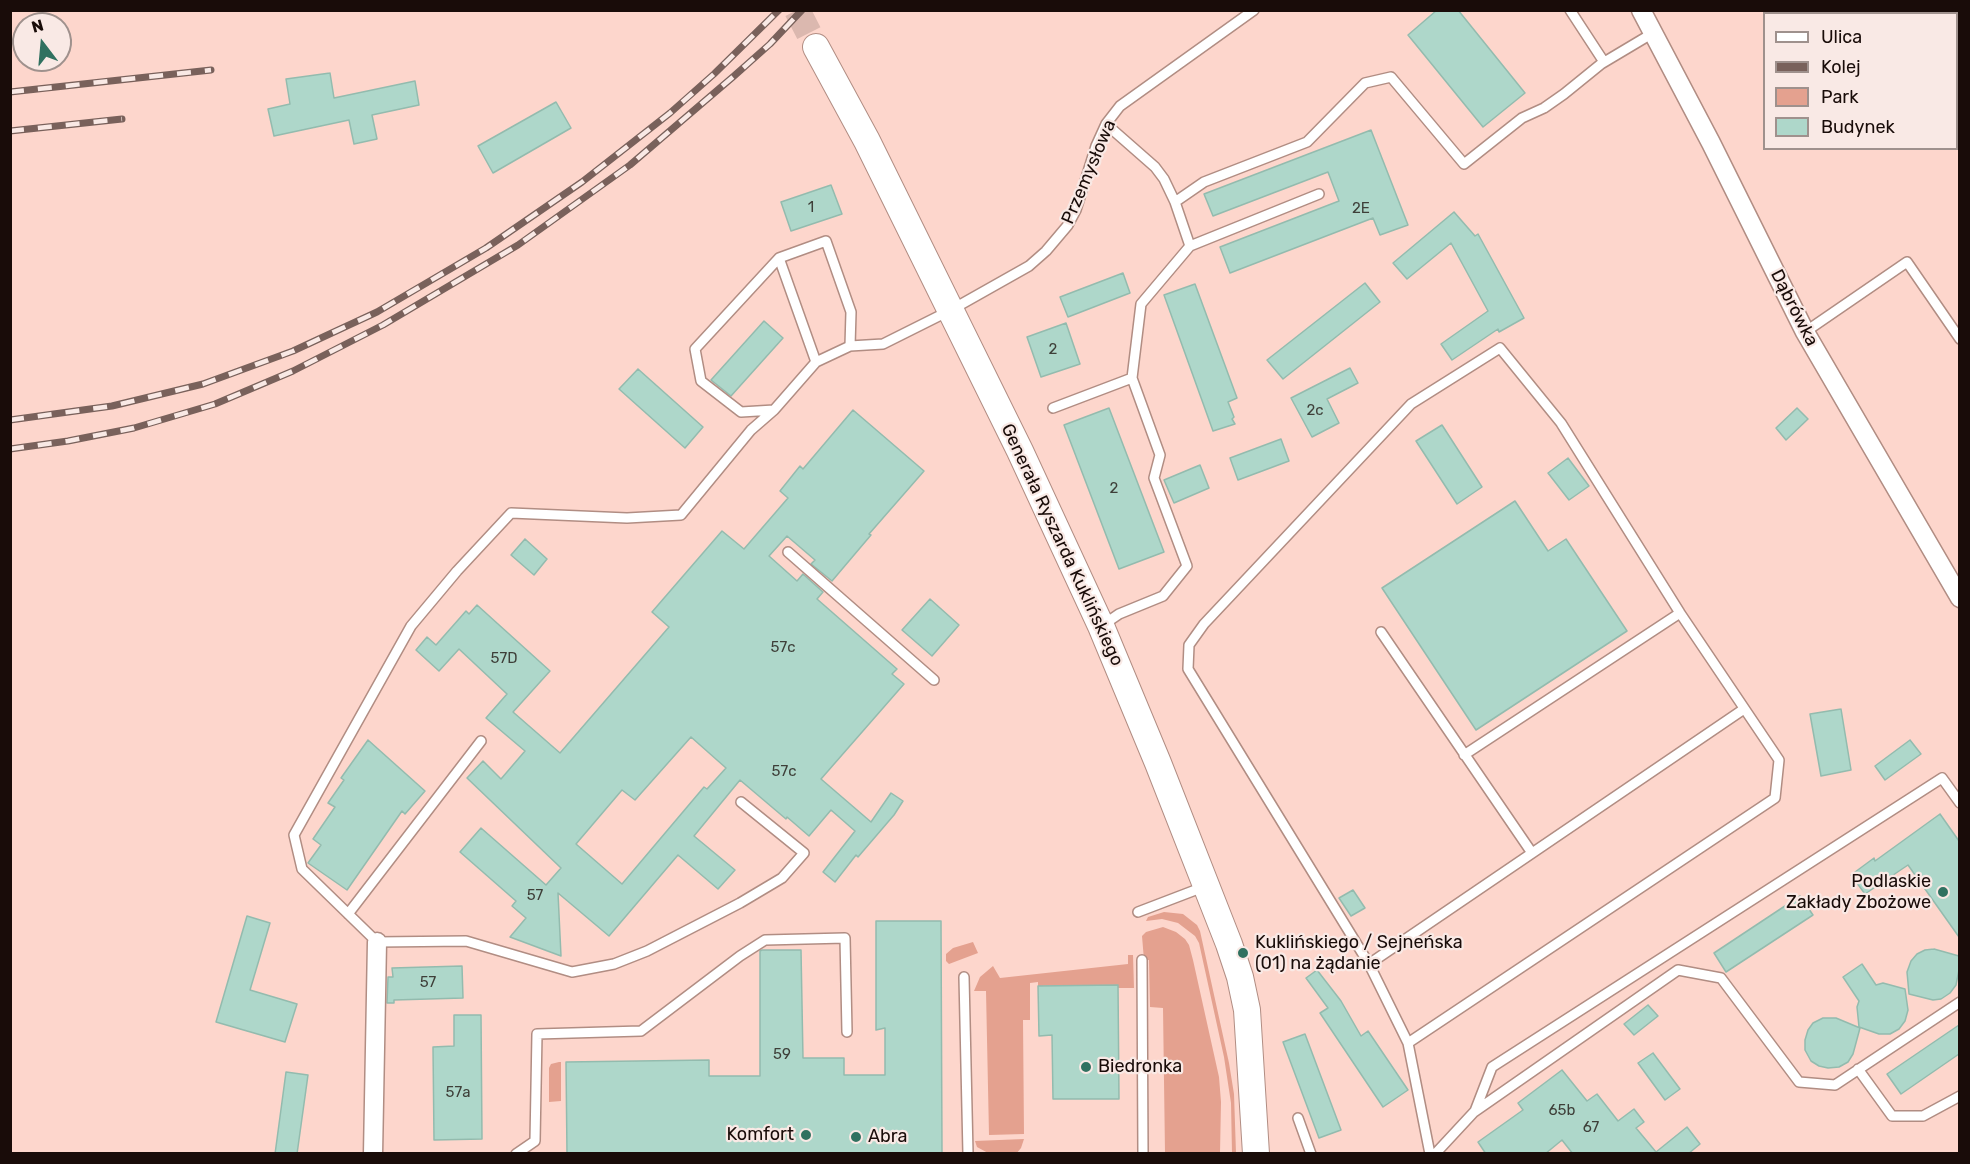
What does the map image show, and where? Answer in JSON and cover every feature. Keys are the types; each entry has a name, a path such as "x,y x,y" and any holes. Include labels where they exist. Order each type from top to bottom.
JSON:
{"main road":[{"name":"Generała Ryszarda Kuklińskiego","path":"816,47 867,141 1020,451 1101,626 1154,752 1239,977 1247,1010 1256,1154"},
{"name":"Generała Ryszarda Kuklińskiego","path":"1243,1154 1250,1064"}],"street":[{"name":"Dąbrówka","path":"1641,10 1711,143 1805,332 1959,598"},
{"path":"373,1154 377,942"}],"lane":[{"name":"Przemysłowa","path":"850,346 883,344 951,310 1029,266 1068,225 1076,210 1096,146 1106,124 1120,105 1254,10"},
{"path":"1570,10 1604,62"},
{"path":"1175,202 1204,182 1307,142 1365,83 1391,77 1464,164 1522,118 1544,108 1604,62 1653,33"},
{"path":"1106,124 1155,167 1164,179 1175,202 1190,246"},
{"path":"1101,626 1119,614 1163,596 1187,566 1154,478 1160,454 1132,378 1141,304 1190,246 1319,194"},
{"path":"741,802 804,853 782,878 740,903 646,951 614,964 572,972 466,941 377,942 302,869 294,835 411,627 457,571 511,513 627,518 681,515 751,430 774,410 816,362 850,346 851,312 826,241 779,258 694,349 701,381 741,412 774,410"},
{"path":"779,258 816,362"},
{"path":"1805,332 1907,262 1959,339"},
{"path":"1408,1042 1775,798 1779,760 1680,614 1561,423 1500,348 1411,404 1204,624 1189,645 1188,669 1369,964 1408,1042 1430,1154"},
{"path":"1053,408 1132,378"},
{"path":"789,552 934,680"},
{"path":"1464,755 1680,614"},
{"path":"1381,632 1532,853"},
{"path":"1369,964 1744,709"},
{"path":"348,914 481,741"},
{"path":"1474,1112 1492,1067 1942,778 1959,803"},
{"path":"1138,912 1206,886"},
{"path":"516,1154 535,1141 537,1034 641,1031 740,956 765,940 845,938 847,1032"},
{"path":"1142,960 1143,1154"},
{"path":"1435,1154 1474,1112 1678,970 1721,978 1799,1082 1835,1085 1959,1002"},
{"path":"964,977 968,1154"},
{"path":"1858,1069 1892,1116 1923,1116 1956,1098 1959,1111"},
{"path":"1298,1118 1311,1154"}],"green space":[{"path":"1164,912 1183,914 1197,925 1200,931 1229,1063 1234,1094 1236,1153 1232,1153 1231,1103 1224,1057 1199,943 1195,936 1178,923 1162,919 1146,921 1148,917"},
{"path":"1163,927 1176,932 1185,939 1193,960 1219,1077 1220,1153 1165,1153 1163,1008 1150,1007 1149,960 1144,960 1142,936 1146,932"},
{"path":"973,942 978,953 949,964 946,961 946,954 953,948"},
{"path":"1128,955 1133,955 1134,988 1118,988 1117,985 1038,986 1038,982 1030,983 1030,1020 1023,1020 1024,1134 989,1135 986,991 974,991 980,977 993,966 1000,978 1128,964"},
{"path":"561,1062 561,1101 549,1102 549,1068 551,1064"},
{"path":"1024,1139 1016,1154 988,1153 977,1147 975,1141"}],"building":[{"path":"1437,10 1458,10 1525,93 1483,127 1408,35"},
{"path":"330,73 334,98 415,81 419,105 372,115 377,139 354,144 349,120 274,136 268,109 290,104 286,79"},
{"path":"556,102 571,128 493,173 478,146"},
{"path":"1371,130 1408,225 1380,235 1373,218 1230,273 1220,247 1339,201 1328,172 1213,216 1204,194"},
{"path":"831,185 842,214 791,231 781,202"},
{"path":"1454,212 1475,236 1478,234 1524,318 1499,332 1498,329 1452,360 1441,344 1488,311 1451,243 1407,279 1393,263"},
{"path":"1123,273 1130,293 1068,317 1060,297"},
{"path":"1365,283 1380,302 1283,379 1267,360"},
{"path":"1195,284 1237,398 1228,402 1235,424 1213,431 1164,295"},
{"path":"764,321 783,338 731,396 711,380"},
{"path":"1066,323 1080,364 1041,377 1027,337"},
{"path":"1350,368 1358,383 1327,399 1339,423 1312,437 1291,398"},
{"path":"638,369 703,427 685,448 619,389"},
{"path":"1109,408 1164,552 1119,569 1064,425"},
{"path":"1797,408 1808,419 1786,440 1776,428"},
{"path":"853,410 924,471 832,581 811,564 815,560 787,536 769,556 797,581 803,574 823,592 817,599 897,669 892,674 904,684 821,779 871,822 891,793 903,801 894,815 858,857 856,855 835,882 823,872 855,831 831,810 809,836 740,780 694,836 735,870 718,889 678,855 609,936 558,893 561,956 510,937 526,918 512,906 516,901 460,852 481,828 546,885 561,868 467,778 483,761 501,779 525,751 486,718 507,694 459,649 439,671 416,650 427,637 436,645 466,611 469,614 477,605 550,671 513,712 560,753 669,627 652,612 722,531 744,549 788,498 780,491 800,466 803,469","holes":["691,737 726,768 707,789 704,787 622,884 576,844 622,790 635,800"]},
{"path":"1442,425 1482,487 1457,504 1416,441"},
{"path":"1281,439 1289,461 1238,480 1230,458"},
{"path":"1568,458 1589,486 1569,500 1548,473"},
{"path":"1200,465 1209,488 1174,503 1164,480"},
{"path":"1515,501 1548,551 1566,539 1627,631 1476,730 1382,588"},
{"path":"525,539 547,559 534,575 511,555"},
{"path":"930,599 959,625 932,656 902,630"},
{"path":"1841,709 1851,770 1821,776 1810,714"},
{"path":"368,740 425,791 405,814 402,811 347,890 308,863 321,845 313,839 335,807 328,803 344,780 341,778"},
{"path":"1910,740 1921,754 1885,780 1875,766"},
{"name":"Podlaskie Zakłady Zbożowe","path":"1940,814 1959,841 1959,937 1908,865 1865,894 1851,875 1874,858 1875,861"},
{"path":"1353,890 1365,908 1351,916 1339,898"},
{"path":"1800,896 1813,915 1726,972 1714,953"},
{"path":"247,916 270,923 250,990 297,1004 285,1042 216,1022"},
{"path":"876,921 941,921 942,1153 567,1154 566,1062 709,1060 709,1076 760,1076 760,951 762,950 801,950 803,1058 844,1058 844,1075 885,1075 885,1028 876,1030"},
{"path":"1934,949 1959,956 1956,985 1941,999 1933,1000 1909,994 1907,972 1911,961 1917,954"},
{"path":"1862,964 1876,985 1883,983 1905,989 1908,1010 1905,1021 1899,1029 1890,1034 1879,1034 1859,1027 1857,1007 1859,1001 1843,977"},
{"path":"462,966 463,998 394,1000 394,1003 387,1003 388,977 393,977 392,968"},
{"path":"1317,970 1341,1001 1361,1036 1368,1031 1408,1090 1383,1107 1320,1013 1328,1008 1306,978"},
{"name":"Biedronka","path":"1118,985 1119,1099 1053,1099 1052,1035 1039,1036 1038,986"},
{"path":"1648,1005 1658,1016 1634,1035 1624,1024"},
{"path":"454,1015 481,1015 482,1139 434,1140 433,1047 454,1046"},
{"path":"1823,1018 1836,1018 1860,1028 1853,1054 1848,1062 1839,1067 1819,1066 1811,1061 1805,1050 1808,1030 1813,1023"},
{"path":"1959,1025 1959,1054 1901,1094 1887,1074"},
{"path":"1305,1034 1341,1130 1319,1138 1283,1042"},
{"path":"1653,1053 1680,1089 1665,1100 1638,1063"},
{"path":"1562,1070 1587,1101 1597,1094 1618,1121 1634,1109 1644,1122 1636,1128 1656,1152 1687,1127 1700,1144 1688,1154 1573,1154 1562,1140 1545,1154 1486,1154 1478,1142 1523,1110 1518,1103"},
{"path":"286,1072 308,1075 297,1154 275,1154"}],"tunnel":[{"path":"797,10 816,47"}],"railway":[{"path":"10,420 112,406 203,384 293,351 377,312 486,248 582,182 670,113 714,74 779,10"},
{"path":"10,449 134,428 215,404 293,371 383,325 518,245 630,165 770,44 802,10"},
{"path":"10,92 211,70"},
{"path":"10,131 122,119"}],"place":[{"name":"Podlaskie Zakłady Zbożowe","path":"1943,892"},
{"name":"Kuklińskiego / Sejneńska (01) na żądanie","path":"1243,953"},
{"name":"Biedronka","path":"1086,1067"},
{"name":"Komfort","path":"806,1135"},
{"name":"Abra","path":"856,1137"}]}
